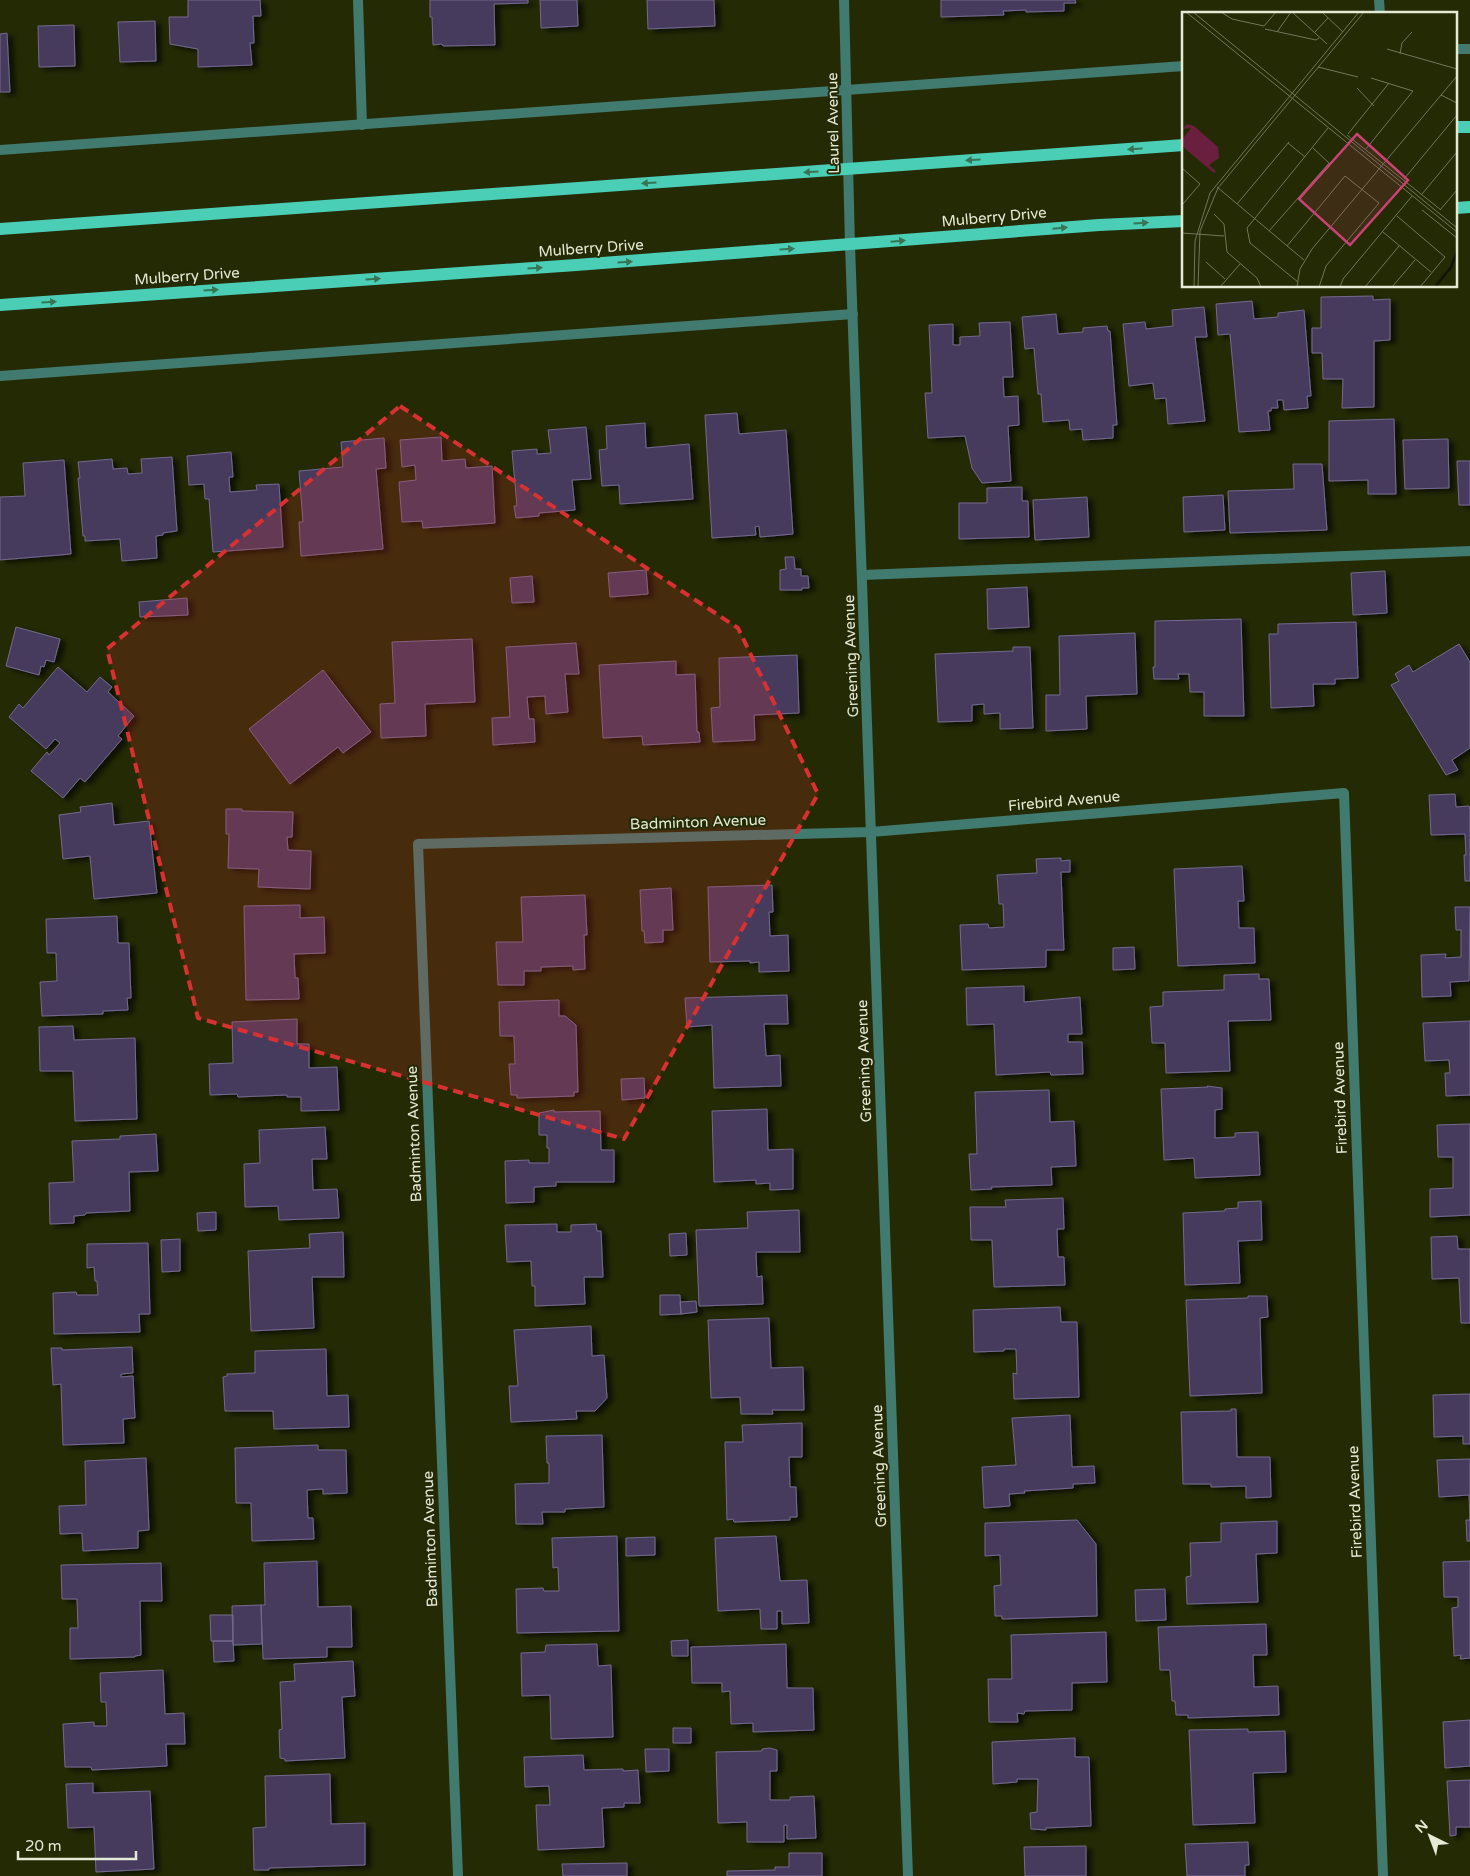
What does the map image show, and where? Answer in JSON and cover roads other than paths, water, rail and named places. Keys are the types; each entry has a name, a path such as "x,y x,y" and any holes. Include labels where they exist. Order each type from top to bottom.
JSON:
{"main road":[{"path":"0,228 1182,145"},
{"name":"Mulberry Drive","path":"0,305 850,245 1099,225 1182,221"}],"street":[{"path":"358,0 362,125"},
{"name":"Laurel Avenue","path":"844,0 850,245"},
{"path":"0,150 1182,66"},
{"name":"Greening Avenue","path":"850,245 908,1876"},
{"path":"0,376 853,314"},
{"path":"863,575 1470,552"},
{"name":"Firebird Avenue","path":"871,832 1344,792 1383,1876"},
{"name":"Badminton Avenue","path":"458,1876 418,844 871,832"}]}
